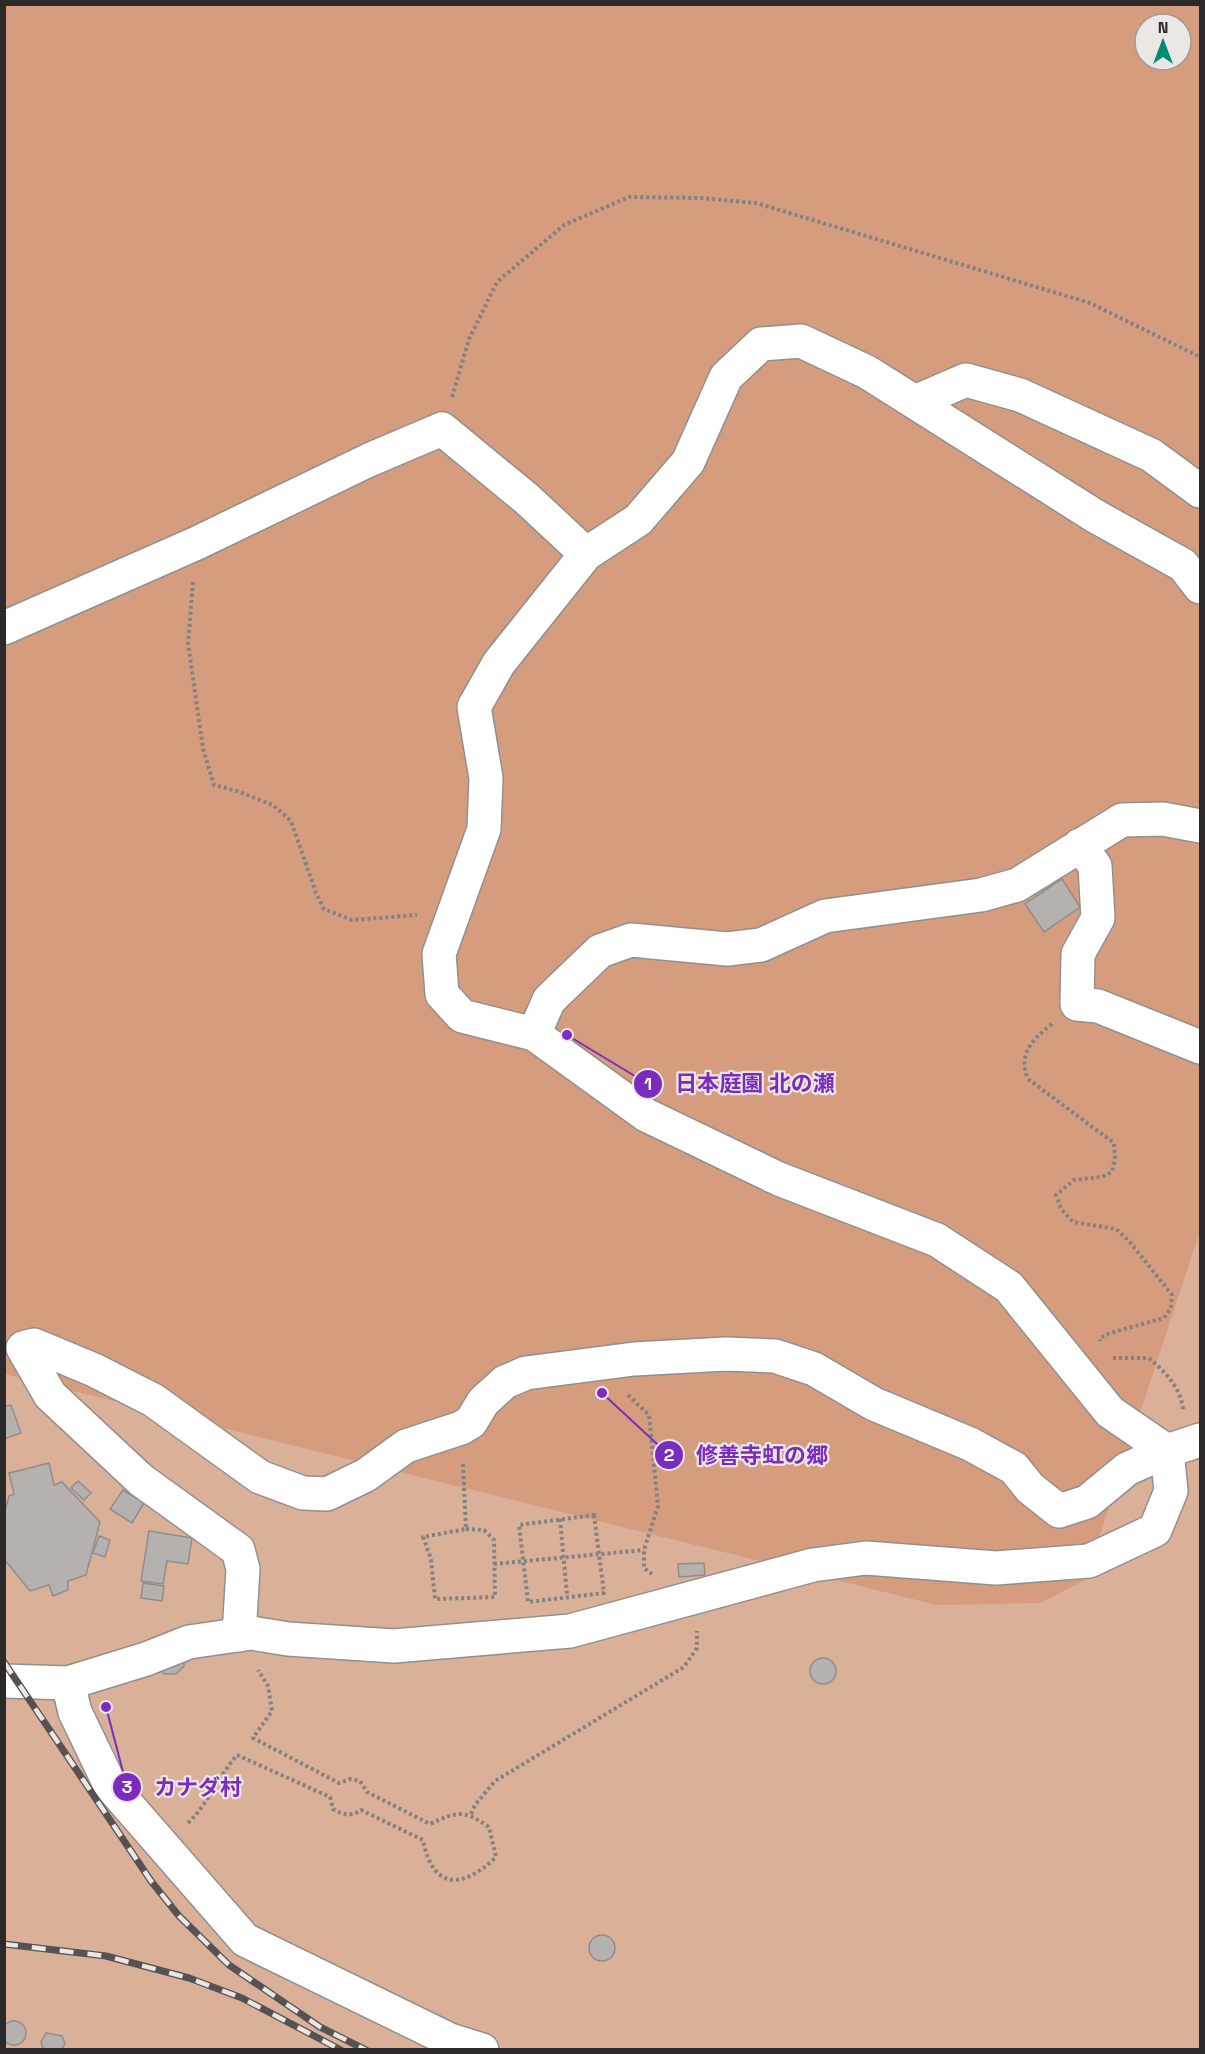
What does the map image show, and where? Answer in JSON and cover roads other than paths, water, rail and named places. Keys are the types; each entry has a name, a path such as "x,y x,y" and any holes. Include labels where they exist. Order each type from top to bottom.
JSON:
{"street":[{"path":"4,1681 68,1683 146,1659 189,1642 251,1633 288,1639 394,1646 570,1632 813,1565 866,1558 996,1568 1089,1561 1155,1530 1171,1491 1167,1451 1110,1412 1009,1287 937,1240 779,1179 646,1115 534,1034 462,1016 442,994 439,954 484,829 486,778 474,707 499,663 586,554 638,520 688,462 726,377 760,344 801,341 867,372 1095,516 1183,565 1200,586"},
{"path":"915,402 966,380 1020,395 1151,455 1200,491"},
{"path":"4,628 197,543 369,460 442,429 526,499 586,554"},
{"path":"534,1034 549,1000 557,992 600,951 632,940 727,949 762,945 825,916 981,895 1017,885 1122,820 1163,819 1200,826"},
{"path":"1080,845 1095,866 1098,918 1078,954 1077,1005 1098,1006 1200,1047"},
{"path":"238,1635 243,1569 238,1550 141,1480 58,1403 50,1395 23,1348 34,1345 94,1370 153,1400 260,1477 303,1493 327,1494 366,1475 406,1446 461,1428 471,1422 483,1402 505,1382 526,1373 634,1359 714,1354 775,1356 814,1369 874,1404 970,1444 1014,1468 1030,1488 1059,1511 1087,1502 1127,1469 1167,1451 1200,1440"},
{"path":"68,1683 75,1712 110,1785 245,1940 450,2040 482,2049"}],"railway":[{"path":"4,1662 151,1881 179,1916 229,1965 320,2027 366,2050"},
{"path":"4,1944 106,1956 189,1978 242,1998 341,2050"}],"place":[{"name":"日本庭園 北の瀬","path":"567,1035"},
{"name":"修善寺虹の郷","path":"602,1393"},
{"name":"カナダ村","path":"106,1707"}]}
